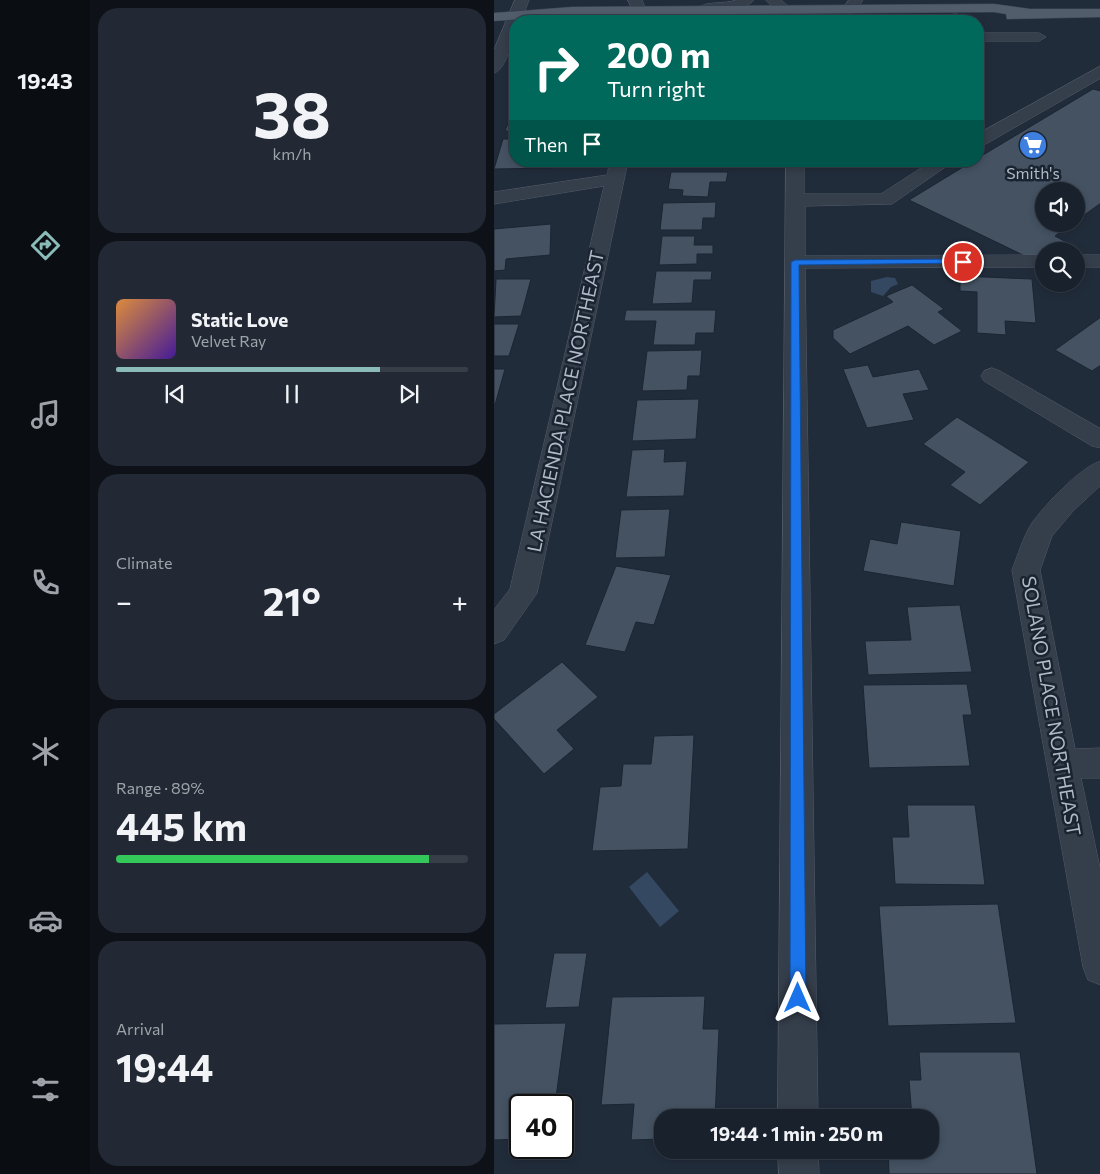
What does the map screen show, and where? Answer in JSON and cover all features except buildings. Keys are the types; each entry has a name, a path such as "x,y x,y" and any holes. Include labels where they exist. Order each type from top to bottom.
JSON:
{"main road":[{"path":"725,15 853,4 943,4 994,8 1035,26"},
{"path":"614,15 633,14 637,5"},
{"path":"527,15 637,5 691,15"},
{"path":"784,10 880,15"},
{"path":"984,18 998,18 1035,26 1100,13"},
{"path":"494,17 509,17"}],"street":[{"path":"515,15 522,0"},
{"path":"708,15 747,0"},
{"path":"784,10 796,0"},
{"path":"984,39 1035,26"},
{"path":"494,68 509,30"},
{"path":"984,138 1100,71"},
{"path":"794,167 798,1109"},
{"path":"794,200 885,200 936,167"},
{"path":"494,198 616,170"},
{"name":"LA HACIENDA PLACE NORTHEAST","path":"494,632 523,593 616,170"},
{"path":"795,262 858,257 1035,261"},
{"path":"1085,261 1100,261"},
{"path":"992,376 1100,440"},
{"name":"SOLANO PLACE NORTHEAST","path":"1100,470 1064,504 1041,531 1026,570 1100,967"},
{"path":"1062,764 1100,763"},
{"path":"798,1159 798,1174"}],"water":[{"path":"887,277 895,278 898,284 891,287 883,296 871,292 871,281"},
{"path":"647,872 679,911 660,927 629,887"}],"place":[{"name":"Smith's","path":"1033,145"}],"route":[{"path":"798,998 795,262 963,262"}]}
